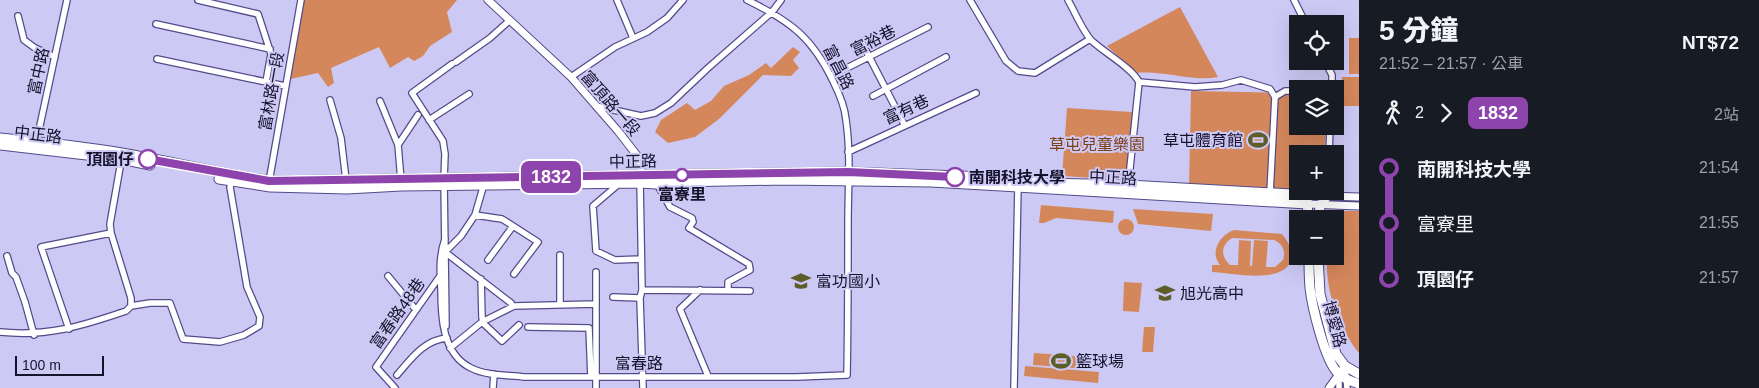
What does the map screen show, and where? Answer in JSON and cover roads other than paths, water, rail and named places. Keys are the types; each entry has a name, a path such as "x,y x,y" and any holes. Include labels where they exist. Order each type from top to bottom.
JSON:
{"main road":[{"name":"中正路","path":"0,138 222,173 269,184 346,180 444,182"},
{"name":"中正路","path":"0,144 36,144"},
{"name":"中正路","path":"122,156 232,181 347,189 444,182 848,176 1018,182 1289,199"},
{"name":"中正路","path":"485,181 620,183 641,179 657,184 848,176"},
{"name":"中正路","path":"1128,189 1270,193 1289,197"},
{"path":"1307,200 1308,210"},
{"path":"1320,210 1323,200"},
{"name":"博愛路","path":"1309,265 1310,289 1328,356 1332,365 1344,380"},
{"name":"博愛路","path":"1319,265 1321,301 1336,354 1345,366 1359,374"},
{"path":"1344,380 1359,384"}],"street":[{"name":"富中路","path":"36,144 67,0"},
{"path":"198,0 258,14 271,54 266,82"},
{"name":"富林路一段","path":"269,184 285,86 302,0"},
{"name":"富頂路一段","path":"488,0 571,77 639,158 641,179 642,290 640,298 643,388"},
{"path":"617,0 633,38"},
{"path":"571,77 615,47 667,18 683,0"},
{"name":"富昌路","path":"747,0 772,12 797,29 812,45 831,76 846,119 848,152 847,375"},
{"path":"596,106 641,116 655,113 672,103 708,68 772,12 781,0"},
{"path":"970,0 1006,61 1018,72 1035,73 1090,39"},
{"path":"1068,0 1090,39 1130,71 1139,82 1128,189"},
{"path":"1294,0 1302,15"},
{"path":"18,16 24,40 34,48 55,57"},
{"name":"富春路","path":"447,338 445,154 442,141 412,93 490,38 510,20"},
{"path":"156,24 270,49"},
{"name":"富裕巷","path":"831,76 928,27"},
{"path":"862,43 904,124"},
{"path":"873,96 946,58"},
{"path":"157,59 285,86"},
{"path":"1139,82 1195,87 1222,85 1241,80 1270,89 1275,97 1270,193"},
{"path":"1275,97 1285,91 1289,91"},
{"name":"富有巷","path":"848,152 904,124 976,93"},
{"path":"429,120 470,94"},
{"path":"330,100 341,138 346,180"},
{"path":"380,101 398,145 400,180"},
{"path":"398,145 418,115"},
{"path":"122,156 110,233 131,298 131,306"},
{"path":"0,332 34,334 69,329 126,311 131,306 150,303 170,303 183,339 191,341 220,342 244,335 259,326 260,317 247,287 230,187 232,181"},
{"path":"485,181 474,215 461,236 446,252 511,303"},
{"path":"1014,388 1018,182"},
{"path":"620,183 593,206 596,251 615,260 641,259"},
{"path":"657,184 670,207 692,218 693,222 689,228 749,264 750,270 728,282 728,291"},
{"name":"中正路","path":"1344,196 1359,197"},
{"name":"中正路","path":"1307,200 1320,205 1359,206"},
{"path":"474,215 502,219 538,242 514,274"},
{"path":"488,260 513,226"},
{"path":"69,329 41,246 110,233"},
{"name":"富春路","path":"445,240 441,252 440,276 442,319 450,348 459,360 470,368 494,374 524,377 797,377 847,375"},
{"path":"560,255 560,305"},
{"path":"7,256 12,273 16,277 25,302 34,334"},
{"path":"594,377 596,272"},
{"path":"388,276 416,310"},
{"name":"富春路48巷","path":"395,388 376,366 440,276"},
{"path":"481,279 482,320 502,341 519,325"},
{"path":"642,290 750,291"},
{"path":"700,290 680,309 708,376"},
{"path":"613,297 640,298"},
{"path":"450,348 482,320 514,306 596,304"},
{"path":"528,328 589,328 596,388"},
{"path":"397,375 422,347 438,339 447,338"},
{"path":"1339,388 1344,380 1345,366"},
{"path":"493,388 494,374"},
{"path":"1329,388 1344,380"}],"place":[{"name":"草屯體育館","path":"1258,140"},
{"name":"頂園仔","path":"148,159"},
{"name":"富寮里","path":"682,175"},
{"name":"南開科技大學","path":"955,177"},
{"name":"富功國小","path":"801,281"},
{"name":"旭光高中","path":"1165,293"},
{"name":"籃球場","path":"1061,361"}],"park label":[{"name":"草屯兒童樂園","path":"1097,144"}]}
